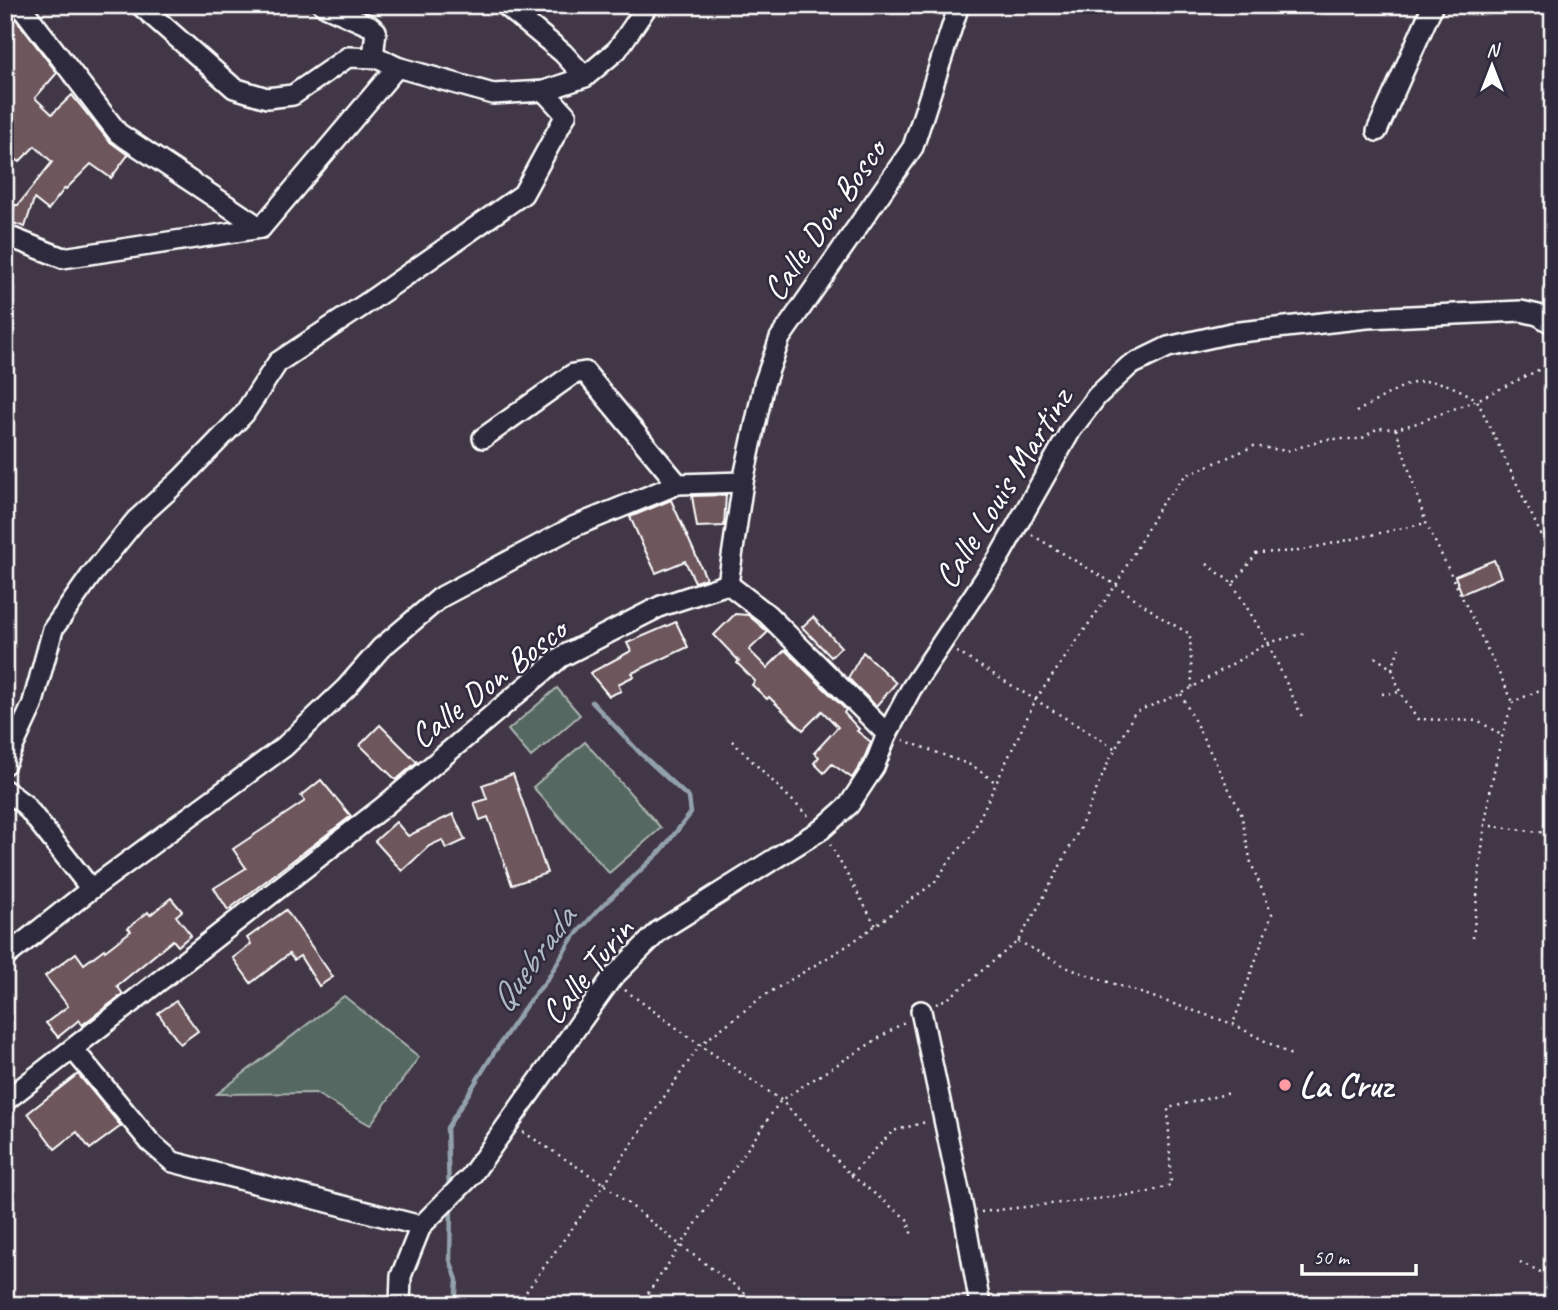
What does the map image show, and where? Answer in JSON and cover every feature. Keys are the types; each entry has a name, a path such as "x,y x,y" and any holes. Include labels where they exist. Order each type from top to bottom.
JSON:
{"street":[{"path":"20,5 118,133 261,228"},
{"path":"140,5 234,88 267,98 293,95 348,57 379,58 397,67 493,94 544,91 585,77 617,50 648,5"},
{"path":"323,5 376,31 373,57"},
{"path":"505,5 563,53 585,77"},
{"name":"Calle Don Bosco","path":"5,1101 383,807 561,657 661,606 728,583 743,482 764,384 780,338 913,147 959,5"},
{"path":"1377,131 1433,5"},
{"path":"5,235 63,258 261,228 397,67"},
{"path":"5,764 32,706 52,629 92,574 136,520 181,479 244,414 278,362 523,194 566,115 544,91"},
{"name":"Calle Louis Martinz","path":"887,734 911,689 998,559 1070,430 1097,396 1129,366 1168,347 1231,333 1367,318 1521,311 1538,315 1553,324"},
{"path":"483,438 573,374 585,372 678,484"},
{"path":"5,957 91,889 284,747 346,688 381,648 442,597 575,526 678,484 743,482"},
{"path":"728,583 767,614 887,734"},
{"name":"Calle Turin","path":"400,1305 401,1276 421,1226 471,1177 611,979 659,931 822,829 849,805 874,767 887,734"},
{"path":"5,790 25,805 91,889"},
{"path":"920,1012 964,1214 980,1305"},
{"path":"73,1049 149,1142 173,1162 421,1226"}],"path":[{"path":"518,1303 700,1045 762,997 876,926 934,883 971,836 1036,699 1115,585 1160,506 1185,476 1254,446 1287,451 1326,439 1361,439 1378,428 1396,429 1476,400 1553,363"},
{"path":"1356,412 1412,381 1434,381 1461,390 1476,400 1553,560"},
{"path":"1396,429 1426,523 1513,702"},
{"path":"1233,583 1257,553 1298,551 1426,523"},
{"path":"1017,527 1115,585 1190,634 1192,688"},
{"path":"1208,564 1233,583 1268,643 1303,719"},
{"path":"640,1305 781,1100 920,1012 950,997 1018,941 1074,839 1135,712 1181,694 1268,643 1305,633"},
{"path":"942,643 1116,749"},
{"path":"1392,669 1399,648"},
{"path":"1375,657 1392,669 1400,692 1417,719 1479,720 1501,735"},
{"path":"1473,938 1484,825 1501,735 1513,702 1553,684"},
{"path":"1382,694 1400,692"},
{"path":"1181,694 1241,813 1251,863 1272,914 1233,1024"},
{"path":"887,734 973,766 996,783"},
{"path":"732,741 822,829 876,926"},
{"path":"1484,825 1553,834"},
{"path":"1018,941 1070,969 1233,1024 1293,1056"},
{"path":"611,979 700,1045 781,1100 851,1175 908,1220 912,1237"},
{"path":"964,1214 1146,1193 1171,1185 1168,1108 1230,1093"},
{"path":"851,1175 893,1131 944,1117"},
{"path":"510,1124 604,1184 761,1305"},
{"path":"1520,1262 1553,1278"}],"green space":[{"path":"557,688 580,715 531,757 508,730"},
{"path":"585,742 661,828 609,873 533,787"},
{"path":"344,996 419,1057 370,1125 315,1093 217,1094"}],"building":[{"path":"15,18 57,73 35,98 52,114 72,95 109,141 128,155 111,178 91,164 65,188 48,210 34,199 25,227 10,222 15,205 18,205 52,162 35,146 19,162 5,149 5,29"},
{"path":"726,495 724,526 697,527 692,496"},
{"path":"671,500 706,578 695,582 685,561 656,573 630,517"},
{"path":"1494,560 1501,577 1462,594 1455,576"},
{"path":"735,614 748,615 768,632 749,650 767,668 785,650 846,710 844,713 859,729 857,731 871,742 852,778 832,764 824,773 814,763 819,757 814,753 838,727 822,711 803,730 769,697 767,699 752,685 755,681 714,635"},
{"path":"813,617 841,647 831,657 802,627"},
{"path":"676,622 688,647 632,673 634,676 618,684 621,691 609,696 590,673 631,651 627,643"},
{"path":"863,652 896,683 876,706 848,678"},
{"path":"380,725 417,762 396,780 360,745"},
{"path":"513,774 547,873 512,885 488,817 480,820 474,803 487,799 482,785"},
{"path":"321,780 351,816 228,910 214,888 246,868 233,849 305,801 301,796"},
{"path":"453,814 465,840 446,849 442,840 429,846 402,871 375,841 396,822 408,836"},
{"path":"171,898 182,911 176,916 191,935 178,946 173,940 117,986 123,994 82,1025 79,1020 58,1037 46,1023 68,1006 45,976 76,953 84,964 104,949 105,951 131,931 128,928"},
{"path":"286,910 333,977 319,986 300,956 294,960 289,954 251,983 233,958 251,944 247,938"},
{"path":"176,1001 198,1031 180,1044 158,1013"},
{"path":"78,1074 121,1126 90,1149 77,1132 55,1149 28,1113"}],"waterway":[{"name":"Quebrada","path":"449,1191 447,1128 495,1051 547,980 571,940 599,909 661,851 691,813 689,798 639,752 592,702"},
{"name":"Quebrada","path":"451,1207 450,1260 457,1280 455,1305"}],"place":[{"name":"La Cruz","path":"1285,1085"}]}
